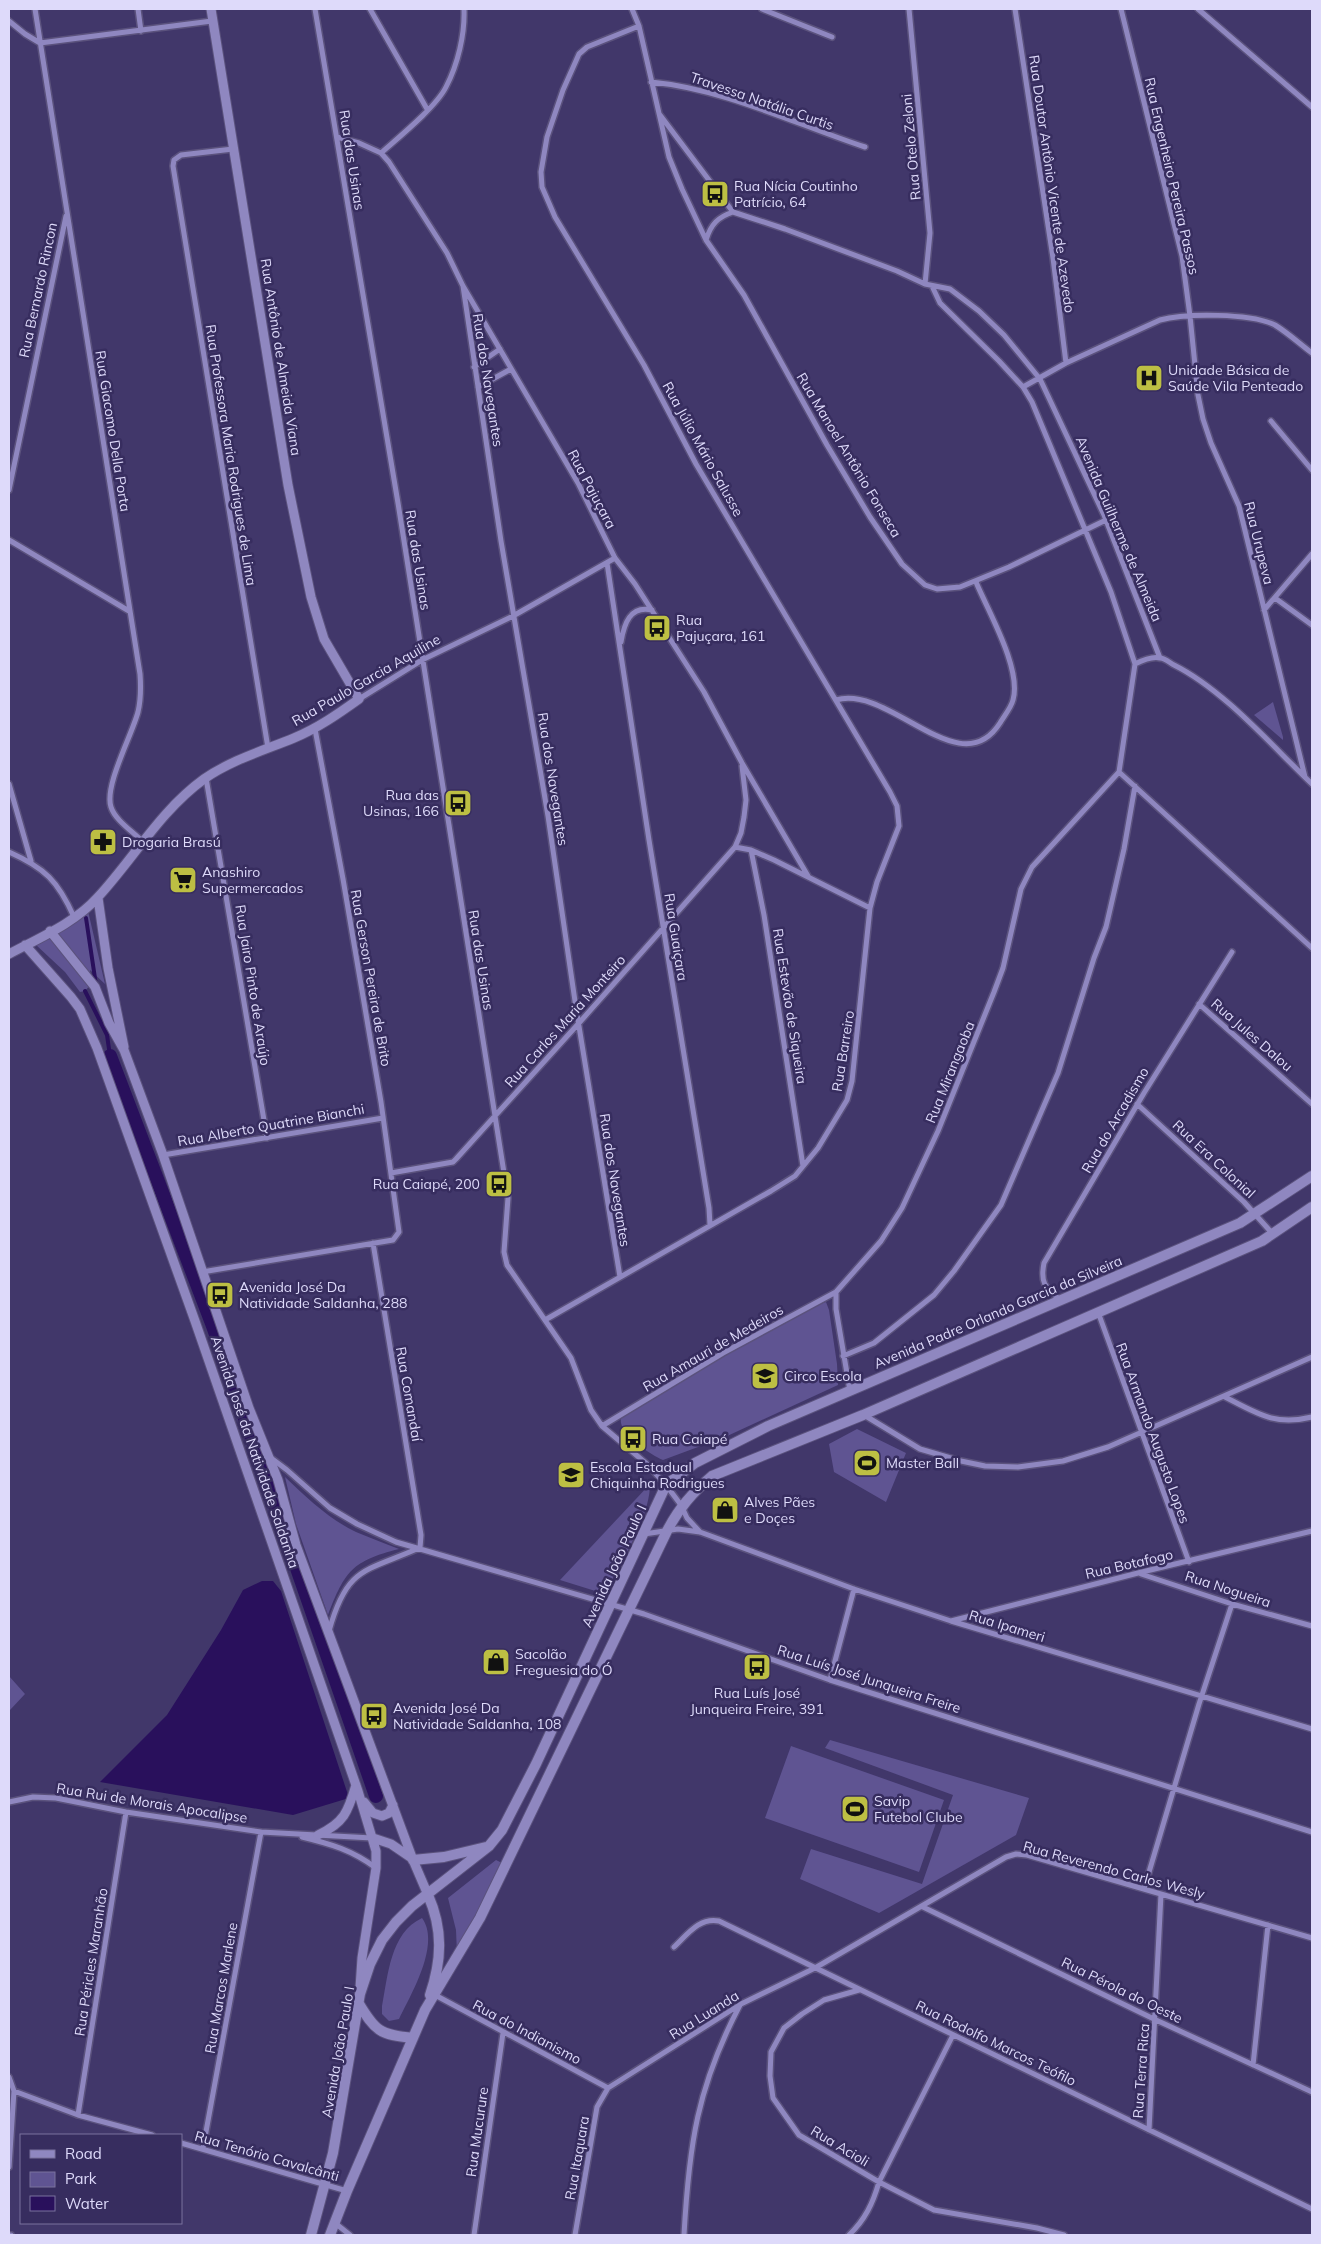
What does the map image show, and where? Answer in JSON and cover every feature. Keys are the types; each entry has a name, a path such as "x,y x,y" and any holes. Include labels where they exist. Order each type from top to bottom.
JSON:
{"main road":[{"name":"Avenida Padre Orlando Garcia da Silveira","path":"666,1485 695,1463 768,1426 1240,1223 1312,1176"},
{"path":"425,2010 480,1918 667,1531 681,1505 692,1493 712,1476 863,1415 1262,1240 1312,1207"},
{"name":"Avenida João Paulo I","path":"311,2235 339,2122 359,1998 370,1964 382,1940 396,1922 489,1846 502,1830 666,1485"},
{"path":"413,1860 444,1857 489,1846"},
{"path":"330,2235 347,2190 425,2010 438,1969 440,1943 438,1924 428,1894"},
{"path":"359,1998 378,2030 393,2036 413,2038"}],"street":[{"name":"Rua Giacomo Della Porta","path":"35,9 141,692 138,712 113,780 110,796 114,813 142,841"},
{"path":"138,9 141,31"},
{"name":"Rua Antônio de Almeida Viana","path":"211,9 262,317 286,476 311,597 324,640 360,699"},
{"name":"Rua das Usinas","path":"315,9 396,494 495,1115"},
{"path":"370,9 427,109"},
{"path":"381,153 446,88 464,25 464,9"},
{"name":"Rua Manoel Antônio Fonseca","path":"632,9 638,26 669,156 706,240 744,295 827,445 870,517 902,564 925,585 949,589 976,582 1106,520"},
{"path":"762,9 832,37"},
{"path":"781,16 782,9"},
{"name":"Rua Otelo Zeloni","path":"909,9 930,233 925,284"},
{"name":"Rua Doutor Antônio Vicente de Azevedo","path":"1015,9 1053,258 1066,363"},
{"name":"Rua Engenheiro Pereira Passos","path":"1121,9 1182,256 1190,316"},
{"path":"1198,9 1312,107"},
{"path":"9,21 40,43 212,21"},
{"name":"Rua Júlio Mário Salusse","path":"638,26 586,47 579,54 562,90 547,137 542,159 542,187 556,217 644,365 696,464 890,792 898,813 899,826 877,882 870,908"},
{"name":"Travessa Natália Curtis","path":"651,82 677,84 711,92 865,147"},
{"path":"658,113 733,212 716,220 709,230 706,240"},
{"name":"Rua Pajuçara","path":"337,137 359,143 381,153 408,190 447,253 463,286 578,483 615,558 652,610 704,692 742,763 808,876"},
{"name":"Rua Professora Maria Rodrigues de Lima","path":"233,149 181,155 174,160 173,166 268,748"},
{"name":"Avenida Guilherme de Almeida","path":"733,212 785,229 925,284 950,289 979,311 1004,335 1040,378 1106,520 1160,658"},
{"name":"Rua Bernardo Rincon","path":"9,490 66,213"},
{"name":"Rua dos Navegantes","path":"463,286 513,616 548,816 558,892 620,1276"},
{"path":"932,286 940,303 1023,387 1050,444 1111,592 1135,664 1119,772 1312,948"},
{"path":"1023,387 1066,363 1160,320 1172,317 1190,316 1263,320 1290,335 1312,353"},
{"name":"Rua Urupeva","path":"1190,316 1198,395 1203,419 1211,443 1239,506 1305,777"},
{"path":"474,367 500,349"},
{"path":"478,387 511,369"},
{"path":"1271,421 1312,470"},
{"path":"9,540 129,611"},
{"path":"1264,610 1312,554"},
{"name":"Rua Paulo Garcia Aquiline","path":"9,954 74,917 98,898 142,841 181,797 206,778 315,728 422,660 513,616 615,558"},
{"name":"Rua Guaiçara","path":"607,563 710,1208 710,1225"},
{"path":"836,700 850,697 867,699 935,735 955,743 965,744 987,737 995,730 1012,702 1014,684 1009,658 976,582"},
{"path":"1275,598 1312,625"},
{"name":"Rua Guaiçara","path":"620,653 622,634 630,615 636,610 643,608 652,610"},
{"path":"1135,664 1160,658 1182,669 1208,686 1312,784"},
{"name":"Rua Gerson Pereira de Brito","path":"315,728 343,879 383,1118 399,1232 393,1240 373,1244"},
{"name":"Rua Carlos Maria Monteiro","path":"391,1173 452,1162 664,929 735,847 741,833 746,800 742,763"},
{"name":"Rua Mirangaoba","path":"836,1292 866,1259 893,1224 923,1164 997,984 1006,954 1013,917 1022,889 1032,867 1119,772"},
{"name":"Rua Jairo Pinto de Araújo","path":"206,778 267,1138"},
{"path":"9,784 31,861"},
{"path":"843,1356 874,1343 934,1295 954,1271 1001,1205 1058,1073 1094,958 1106,927 1126,841 1135,786"},
{"path":"735,847 751,850 808,876 870,908"},
{"name":"Rua Estevão de Siqueira","path":"751,850 766,925 803,1166"},
{"path":"9,852 31,861 46,872 59,887 74,917"},
{"path":"98,898 108,968 124,1050"},
{"name":"Rua Barreiro","path":"545,1320 795,1176 818,1148 847,1100 852,1081 870,908"},
{"name":"Avenida José da Natividade Saldanha","path":"50,931 96,987 113,1032 124,1050 163,1155 249,1408 278,1480 296,1545 413,1860 428,1894"},
{"name":"Avenida José da Natividade Saldanha","path":"25,945 80,1009 97,1048 195,1321 373,1838 376,1868 362,1958 359,1998"},
{"name":"Rua do Arcadismo","path":"1060,1300 1048,1289 1041,1276 1044,1263 1137,1104 1232,952"},
{"name":"Rua Jules Dalou","path":"1199,1004 1312,1104"},
{"name":"Rua Era Colonial","path":"1137,1104 1255,1214 1272,1234"},
{"path":"495,1115 508,1198 504,1259 571,1358 591,1410 602,1426 627,1446 666,1485 681,1505 687,1518 700,1532"},
{"name":"Rua Alberto Quatrine Bianchi","path":"163,1155 383,1118"},
{"path":"202,1272 373,1244"},
{"name":"Rua Comandaí","path":"373,1244 414,1486 421,1535 420,1548"},
{"path":"836,1292 836,1309 850,1391"},
{"name":"Rua Amauri de Medeiros","path":"602,1426 723,1353 836,1292"},
{"name":"Rua Armando Augusto Lopes","path":"1097,1312 1189,1562"},
{"path":"863,1415 920,1449 985,1466 1018,1467 1063,1461 1108,1447 1226,1397 1312,1357"},
{"path":"1226,1397 1258,1414 1276,1420 1288,1422 1312,1418"},
{"name":"Rua Luís José Junqueira Freire","path":"268,1457 287,1470 330,1508 375,1533 396,1542 611,1604 830,1680 1312,1832"},
{"name":"Rua Ipameri","path":"644,1534 678,1529 700,1532 854,1589 951,1621 1312,1729"},
{"name":"Rua Botafogo","path":"951,1621 1312,1531"},
{"path":"328,1632 342,1594 359,1574 379,1563 420,1548"},
{"name":"Rua Nogueira","path":"1138,1573 1232,1604 1312,1626"},
{"path":"830,1680 854,1589"},
{"path":"1144,1889 1202,1695 1232,1604"},
{"path":"357,1788 368,1807 377,1815 386,1815 393,1805"},
{"path":"318,1835 337,1825 343,1818 357,1788"},
{"name":"Rua Rui de Morais Apocalipse","path":"9,1802 33,1797 56,1798 126,1812 261,1832 373,1838"},
{"name":"Rua Péricles Maranhão","path":"78,2115 126,1812"},
{"name":"Rua Marcos Marlene","path":"203,2148 261,1832"},
{"name":"Rua Rui de Morais Apocalipse","path":"292,1834 337,1846 359,1855 376,1868"},
{"path":"373,1838 391,1844 413,1860"},
{"name":"Rua Reverendo Carlos Wesly","path":"816,1968 1006,1857 1016,1854 1027,1855 1312,1938"},
{"name":"Rua Terra Rica","path":"1149,2130 1162,1894"},
{"name":"Rua Pérola do Oeste","path":"923,1907 1156,2020 1312,2092"},
{"name":"Rua Rodolfo Marcos Teófilo","path":"674,1947 698,1924 717,1920 1312,2209"},
{"path":"1253,2065 1268,1925"},
{"name":"Rua Luanda","path":"608,2088 741,2004 816,1968"},
{"name":"Rua Acioli","path":"859,1990 824,2000 784,2028 771,2052 770,2076 773,2098 799,2135 879,2182 934,2210 1037,2228 1064,2235"},
{"name":"Rua do Indianismo","path":"435,1995 608,2088"},
{"path":"684,2235 688,2167 699,2106 718,2049 741,2004"},
{"name":"Rua Mucurure","path":"474,2235 503,2033"},
{"path":"849,2235 862,2223 874,2199 879,2182 953,2035"},
{"path":"9,2078 14,2091 9,2167"},
{"name":"Rua Itaquara","path":"575,2235 598,2107 608,2088"},
{"path":"14,2091 78,2115 148,2134"},
{"name":"Rua Tenório Cavalcânti","path":"182,2143 347,2190"},
{"path":"335,2223 350,2235"}],"green space":[{"path":"1273,702 1283,737 1283,740 1254,715"},
{"path":"88,911 105,984 90,970 92,983 85,991 80,992 65,972 35,944"},
{"path":"826,1302 829,1310 837,1364 838,1385 725,1437 663,1460 632,1440 623,1428 621,1419 627,1408 814,1306"},
{"name":"Master Ball","path":"857,1429 906,1453 886,1502 834,1472 829,1444"},
{"path":"285,1477 327,1514 346,1527 399,1549 370,1558 352,1570 340,1588 328,1615 296,1524"},
{"path":"650,1484 649,1497 640,1526 605,1594 560,1580"},
{"path":"9,1676 25,1694 10,1710 9,1709"},
{"path":"830,1740 1029,1798 1016,1835 879,1913 800,1879 811,1849 922,1884 953,1795 825,1748"},
{"name":"Savip Futebol Clube","path":"791,1746 944,1800 919,1872 765,1818"},
{"path":"496,1860 502,1863 457,1954 456,1930 448,1898"},
{"path":"422,1918 427,1929 428,1941 422,1969 399,2019 389,2021 382,2014 382,2006 392,1956 403,1934 411,1925"}],"water":[{"path":"262,1581 273,1581 281,1591 349,1798 293,1815 100,1782 167,1715 221,1630 243,1590"}],"waterway":[{"path":"86,918 96,985"},
{"path":"85,991 107,1035 110,1056"},
{"path":"103,1016 107,1035"},
{"path":"110,1056 213,1326 376,1796"}],"place":[{"name":"Rua Nícia Coutinho Patrício, 64","path":"715,194"},
{"name":"Unidade Básica de Saúde Vila Penteado","path":"1149,378"},
{"name":"Rua Pajuçara, 161","path":"657,628"},
{"name":"Rua das Usinas, 166","path":"458,803"},
{"name":"Drogaria Brasú","path":"103,842"},
{"name":"Anashiro Supermercados","path":"183,880"},
{"name":"Rua Caiapé, 200","path":"499,1184"},
{"name":"Avenida José Da Natividade Saldanha, 288","path":"220,1295"},
{"name":"Circo Escola","path":"765,1376"},
{"name":"Rua Caiapé","path":"633,1439"},
{"name":"Master Ball","path":"867,1463"},
{"name":"Escola Estadual Chiquinha Rodrigues","path":"571,1475"},
{"name":"Alves Pães e Doçes","path":"725,1510"},
{"name":"Sacolão Freguesia do Ó","path":"496,1662"},
{"name":"Rua Luís José Junqueira Freire, 391","path":"757,1667"},
{"name":"Avenida José Da Natividade Saldanha, 108","path":"374,1716"},
{"name":"Savip Futebol Clube","path":"855,1809"}]}
